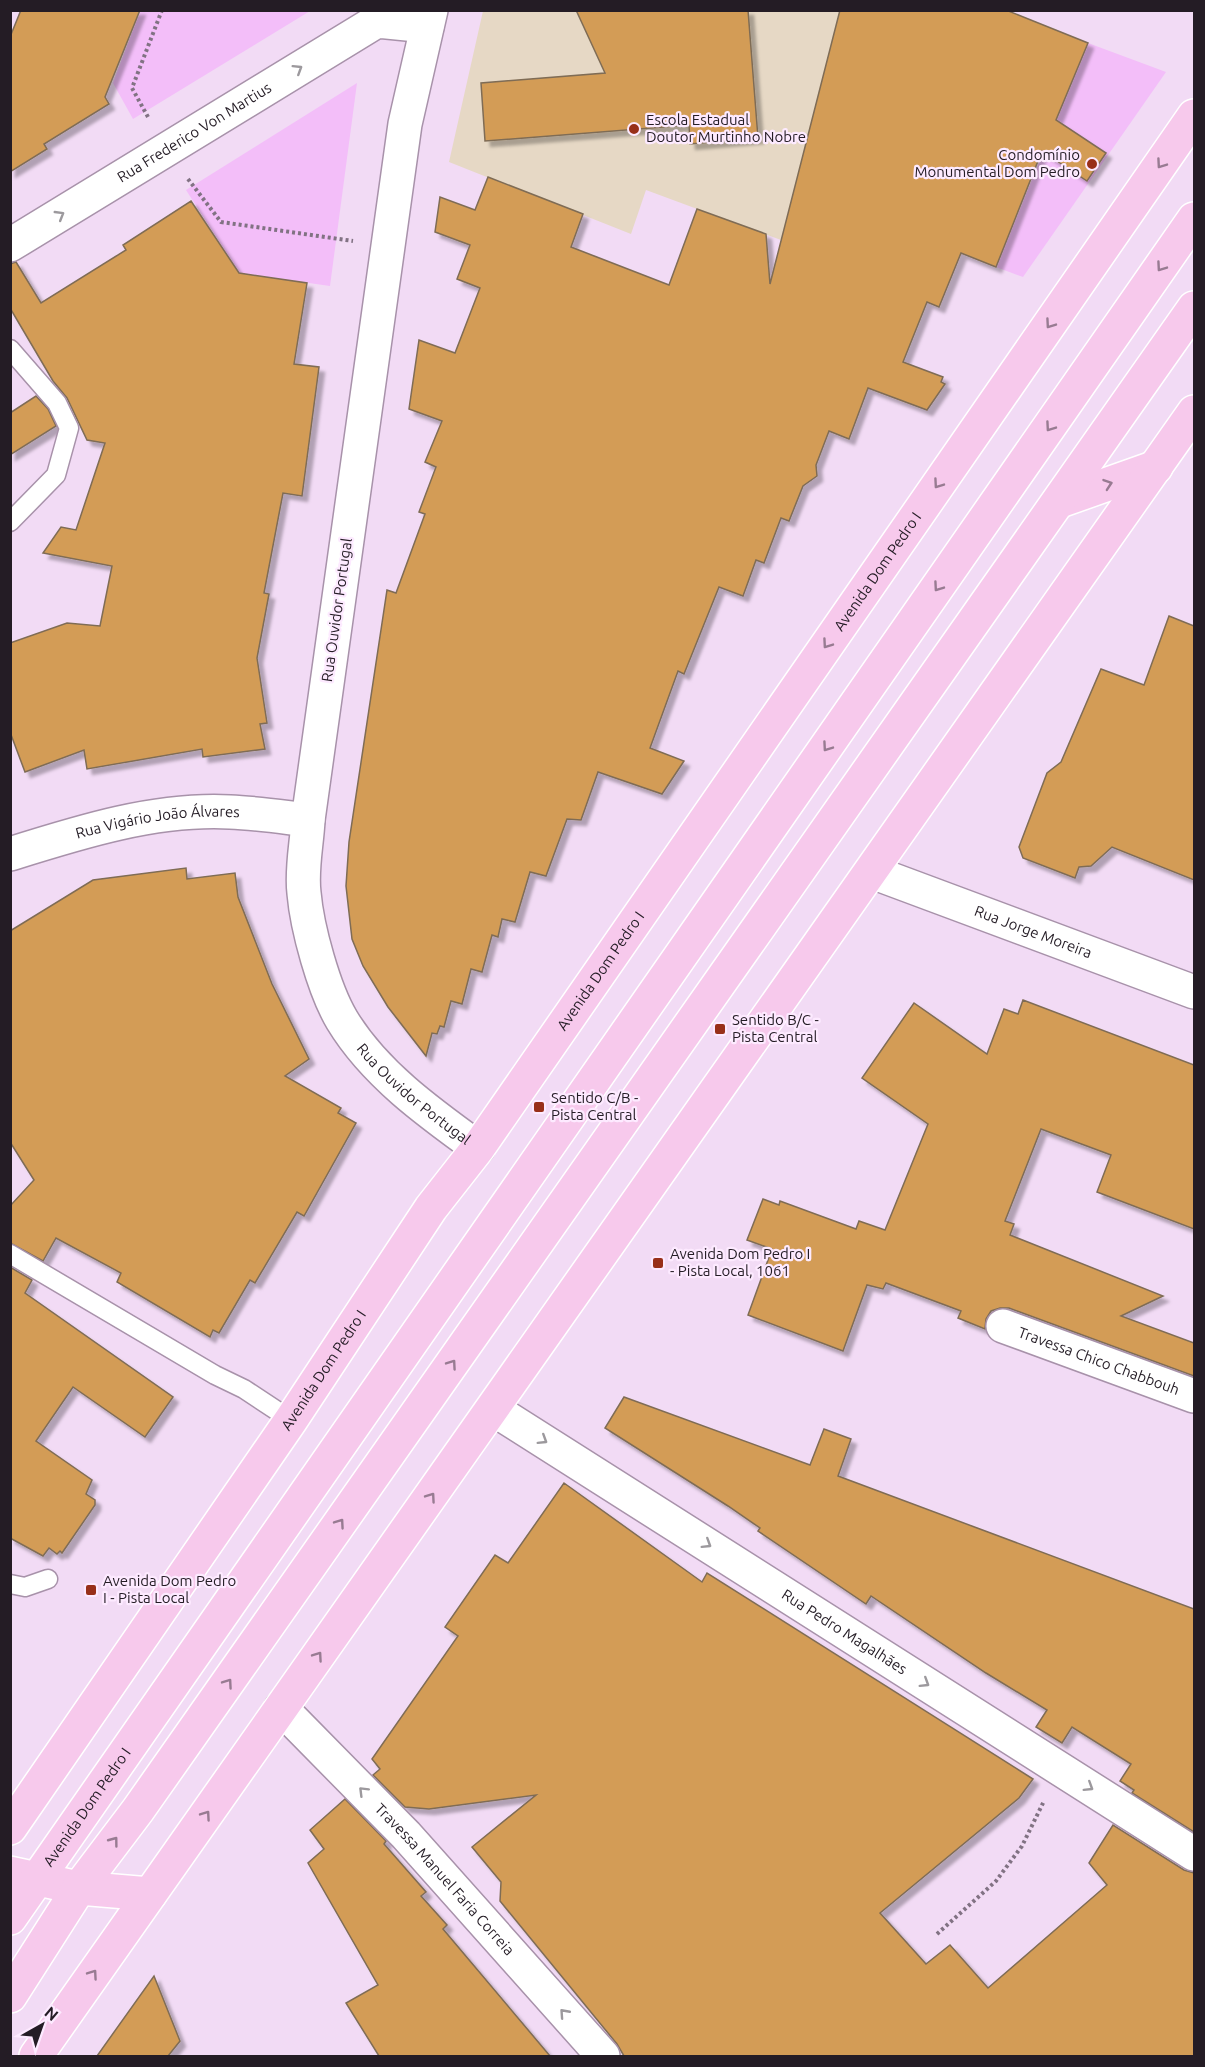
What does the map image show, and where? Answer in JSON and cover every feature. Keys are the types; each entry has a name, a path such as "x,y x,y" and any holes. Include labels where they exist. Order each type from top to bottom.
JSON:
{"main road":[{"name":"Avenida Dom Pedro I","path":"10,1828 291,1420 430,1208 478,1148 1194,116"},
{"name":"Avenida Dom Pedro I","path":"10,1918 25,1876 1194,219"},
{"path":"10,1996 79,1888 145,1800 1194,308"},
{"path":"36,2056 1194,412"},
{"path":"1060,501 1156,467"},
{"path":"25,1876 79,1888 150,1894"}],"street":[{"name":"Rua Frederico Von Martius","path":"10,245 167,150 377,16 429,18"},
{"name":"Rua Ouvidor Portugal","path":"429,18 405,123 308,820 304,891 315,951 341,1018 371,1059 431,1115 478,1148"},
{"name":"Rua Vigário João Álvares","path":"10,854 78,833 159,816 229,812 308,820"},
{"name":"Rua Jorge Moreira","path":"872,872 1194,992"},
{"name":"Travessa Chico Chabbouh","path":"1003,1326 1194,1396"},
{"name":"Rua Pedro Magalhães","path":"493,1408 1194,1854"},
{"name":"Travessa Manuel Faria Correia","path":"281,1708 406,1834 603,2056"}],"lane":[{"path":"10,349 57,403 69,428 56,476 10,522"},
{"path":"10,1254 215,1375 244,1389 291,1420"},
{"path":"10,1584 25,1587 48,1579"}],"path":[{"path":"162,10 132,88 167,150 221,222 388,246"},
{"path":"937,1934 996,1881 1022,1846 1058,1768"}],"shaded area":[{"path":"140,10 310,11 133,119 113,83"},
{"name":"Escola Estadual Doutor Murtinho Nobre","path":"483,11 840,11 781,240 646,190 631,234 449,162"},
{"path":"1088,43 1166,72 1023,277 996,267"},
{"path":"357,83 330,286 239,273 186,190"}],"building":[{"path":"21,10 140,10 105,97 109,104 44,144 47,149 10,172 10,37"},
{"path":"576,10 748,10 758,138 690,144 689,125 485,141 481,83 605,73"},
{"path":"840,10 1006,10 1088,43 1056,120 1106,153 1087,181 1042,151 996,267 961,253 939,307 927,302 903,362 943,377 941,382 945,384 927,410 868,388 849,439 829,431 816,465 817,476 803,486 789,521 781,518 764,563 756,560 743,596 719,587 684,674 678,671 650,748 684,761 662,794 598,772 581,820 567,819 546,876 530,872 515,922 502,919 498,937 492,935 482,972 471,969 462,1004 451,1001 444,1027 440,1026 437,1034 432,1033 426,1056 388,1007 363,966 352,939 346,886 349,842 387,590 396,593 425,514 419,512 436,467 425,462 442,421 409,409 419,340 455,353 480,288 457,279 470,245 435,232 440,197 475,210 488,177 583,214 571,247 669,285 697,209 766,234 770,284"},
{"path":"191,201 239,273 307,283 294,364 319,367 302,496 283,493 264,593 269,594 257,658 267,723 260,724 265,749 203,757 202,749 87,769 84,750 25,772 10,732 10,643 67,623 100,626 112,566 43,553 61,527 76,530 105,443 87,440 67,398 53,381 10,308 10,264 16,262 41,303 126,250 123,245"},
{"path":"36,396 48,409 56,426 10,455 10,413"},
{"path":"1169,616 1194,626 1194,880 1112,847 1091,866 1079,867 1075,878 1023,858 1019,847 1047,773 1061,762 1101,669 1144,685"},
{"path":"186,868 187,879 235,873 238,897 272,984 309,1059 285,1076 341,1108 338,1113 356,1123 304,1216 297,1212 255,1283 250,1280 219,1333 213,1330 210,1337 117,1282 121,1273 56,1238 43,1261 10,1243 10,1206 34,1180 10,1142 10,931 93,880"},
{"path":"1023,1000 1194,1065 1194,1229 1097,1192 1111,1155 1041,1129 1005,1221 1014,1224 1010,1235 1163,1296 1121,1316 1194,1343 1194,1376 1009,1308 991,1311 986,1319 985,1329 958,1318 961,1311 886,1283 883,1289 867,1285 843,1351 748,1315 772,1249 747,1240 763,1199 779,1205 780,1201 856,1229 859,1221 885,1230 928,1124 862,1078 914,1003 987,1054 1004,1009 1018,1014"},
{"path":"10,1267 32,1280 25,1293 173,1397 145,1437 73,1387 36,1441 92,1480 86,1494 95,1500 95,1505 62,1553 60,1551 57,1554 49,1548 43,1556 10,1538"},
{"path":"624,1397 810,1465 824,1429 851,1439 838,1476 1194,1609 1194,1832 1132,1793 1134,1790 1120,1781 1131,1764 1072,1727 1062,1743 1036,1727 1047,1710 986,1673 871,1596 866,1604 758,1531 760,1528 728,1506 605,1428"},
{"path":"564,1483 702,1582 707,1573 1033,1779 1019,1798 880,1913 926,1964 950,1945 988,1988 1107,1885 1089,1863 1113,1825 1184,1870 1194,1873 1194,2056 624,2056 617,2044 500,1901 501,1882 472,1847 536,1795 429,1809 405,1807 373,1775 380,1769 372,1759 458,1636 445,1627 495,1555 508,1563"},
{"path":"345,1799 386,1841 384,1844 426,1892 421,1896 447,1925 443,1929 550,2056 379,2056 346,2003 378,1985 308,1863 324,1849 310,1830"},
{"path":"154,1976 180,2041 168,2056 97,2056"}],"place":[{"name":"Escola Estadual Doutor Murtinho Nobre","path":"634,129"},
{"name":"Condomínio Monumental Dom Pedro","path":"1092,164"},
{"name":"Sentido B/C - Pista Central","path":"720,1029"},
{"name":"Sentido C/B - Pista Central","path":"539,1107"},
{"name":"Avenida Dom Pedro I - Pista Local, 1061","path":"658,1263"},
{"name":"Avenida Dom Pedro I - Pista Local","path":"91,1590"}]}
